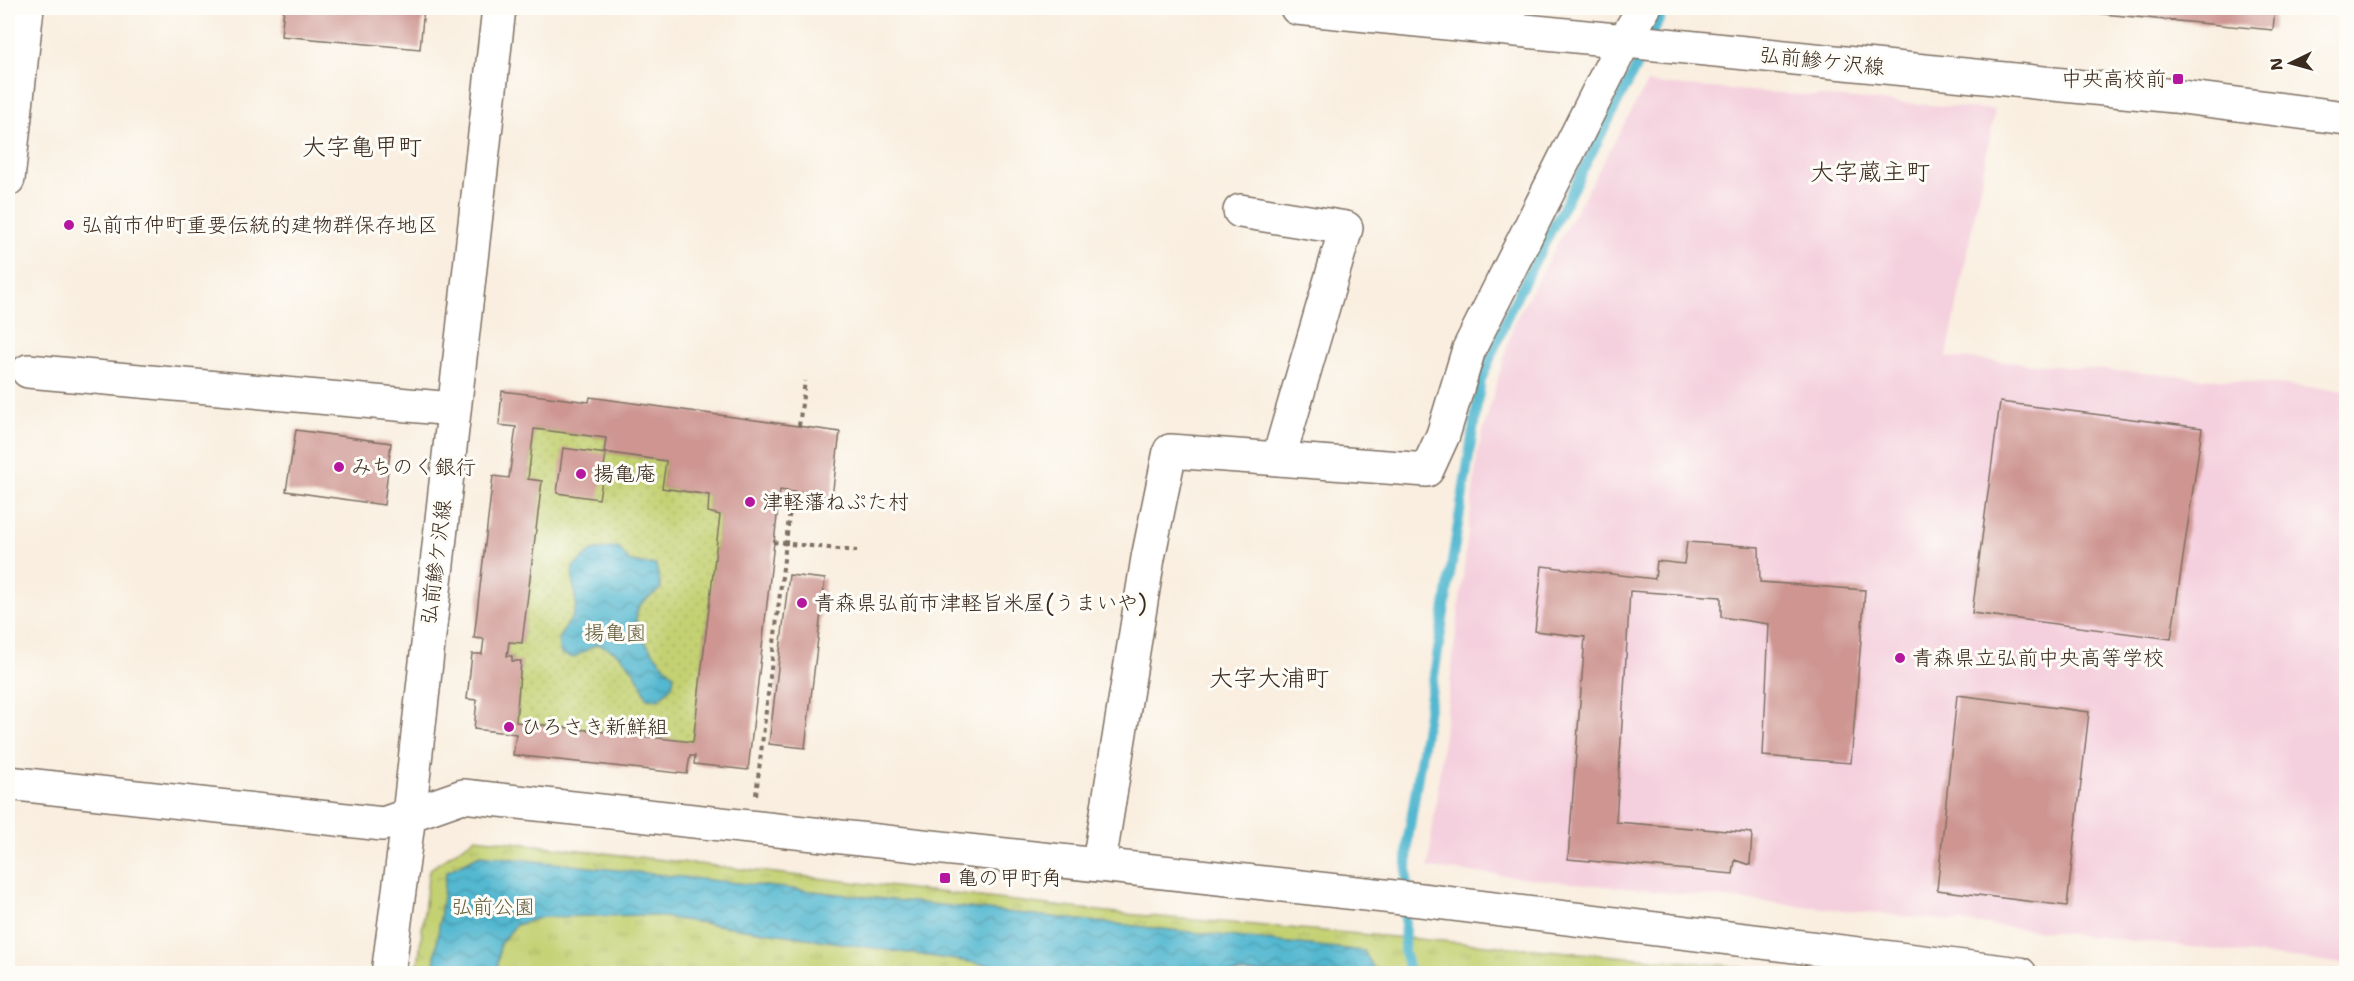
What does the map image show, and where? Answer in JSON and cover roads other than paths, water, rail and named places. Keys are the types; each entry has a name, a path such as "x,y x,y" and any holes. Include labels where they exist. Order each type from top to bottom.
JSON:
{"street":[{"path":"8,178 27,8"},
{"name":"弘前鰺ケ沢線","path":"388,974 409,815 499,8"},
{"name":"弘前鰺ケ沢線","path":"1297,8 2174,96 2346,118"},
{"path":"1099,863 1148,558 1170,451 1427,470 1443,435 1469,349 1639,43 1644,8"},
{"path":"1240,212 1346,228 1279,458"},
{"path":"28,371 453,409"},
{"path":"8,783 383,824 463,796 1406,898 2020,974"}],"water":[{"path":"618,547 630,562 656,565 661,588 641,604 636,616 641,635 674,676 672,686 659,699 647,698 634,671 622,657 606,647 597,644 573,658 561,654 559,648 560,636 573,616 576,606 573,567 592,551"},
{"path":"480,855 1364,951 1376,973 1044,973 649,915 543,917 516,925 500,944 497,973 433,973 446,872"}],"waterway":[{"path":"1410,974 1404,951 1408,839 1481,380 1511,308 1665,8"}],"place":[{"name":"中央高校前","path":"2178,79"},
{"name":"弘前市仲町重要伝統的建物群保存地区","path":"69,225"},
{"name":"みちのく銀行","path":"339,467"},
{"name":"揚亀庵","path":"581,474"},
{"name":"津軽藩ねぷた村","path":"750,502"},
{"name":"青森県弘前市津軽旨米屋(うまいや)","path":"802,603"},
{"name":"青森県立弘前中央高等学校","path":"1900,658"},
{"name":"ひろさき新鮮組","path":"509,727"},
{"name":"亀の甲町角","path":"945,878"}],"district":[{"name":"大字亀甲町","path":"362,147"},
{"name":"大字蔵主町","path":"1870,172"},
{"name":"大字大浦町","path":"1269,678"}],"park label":[{"name":"揚亀園","path":"615,633"},
{"name":"弘前公園","path":"493,907"}]}
